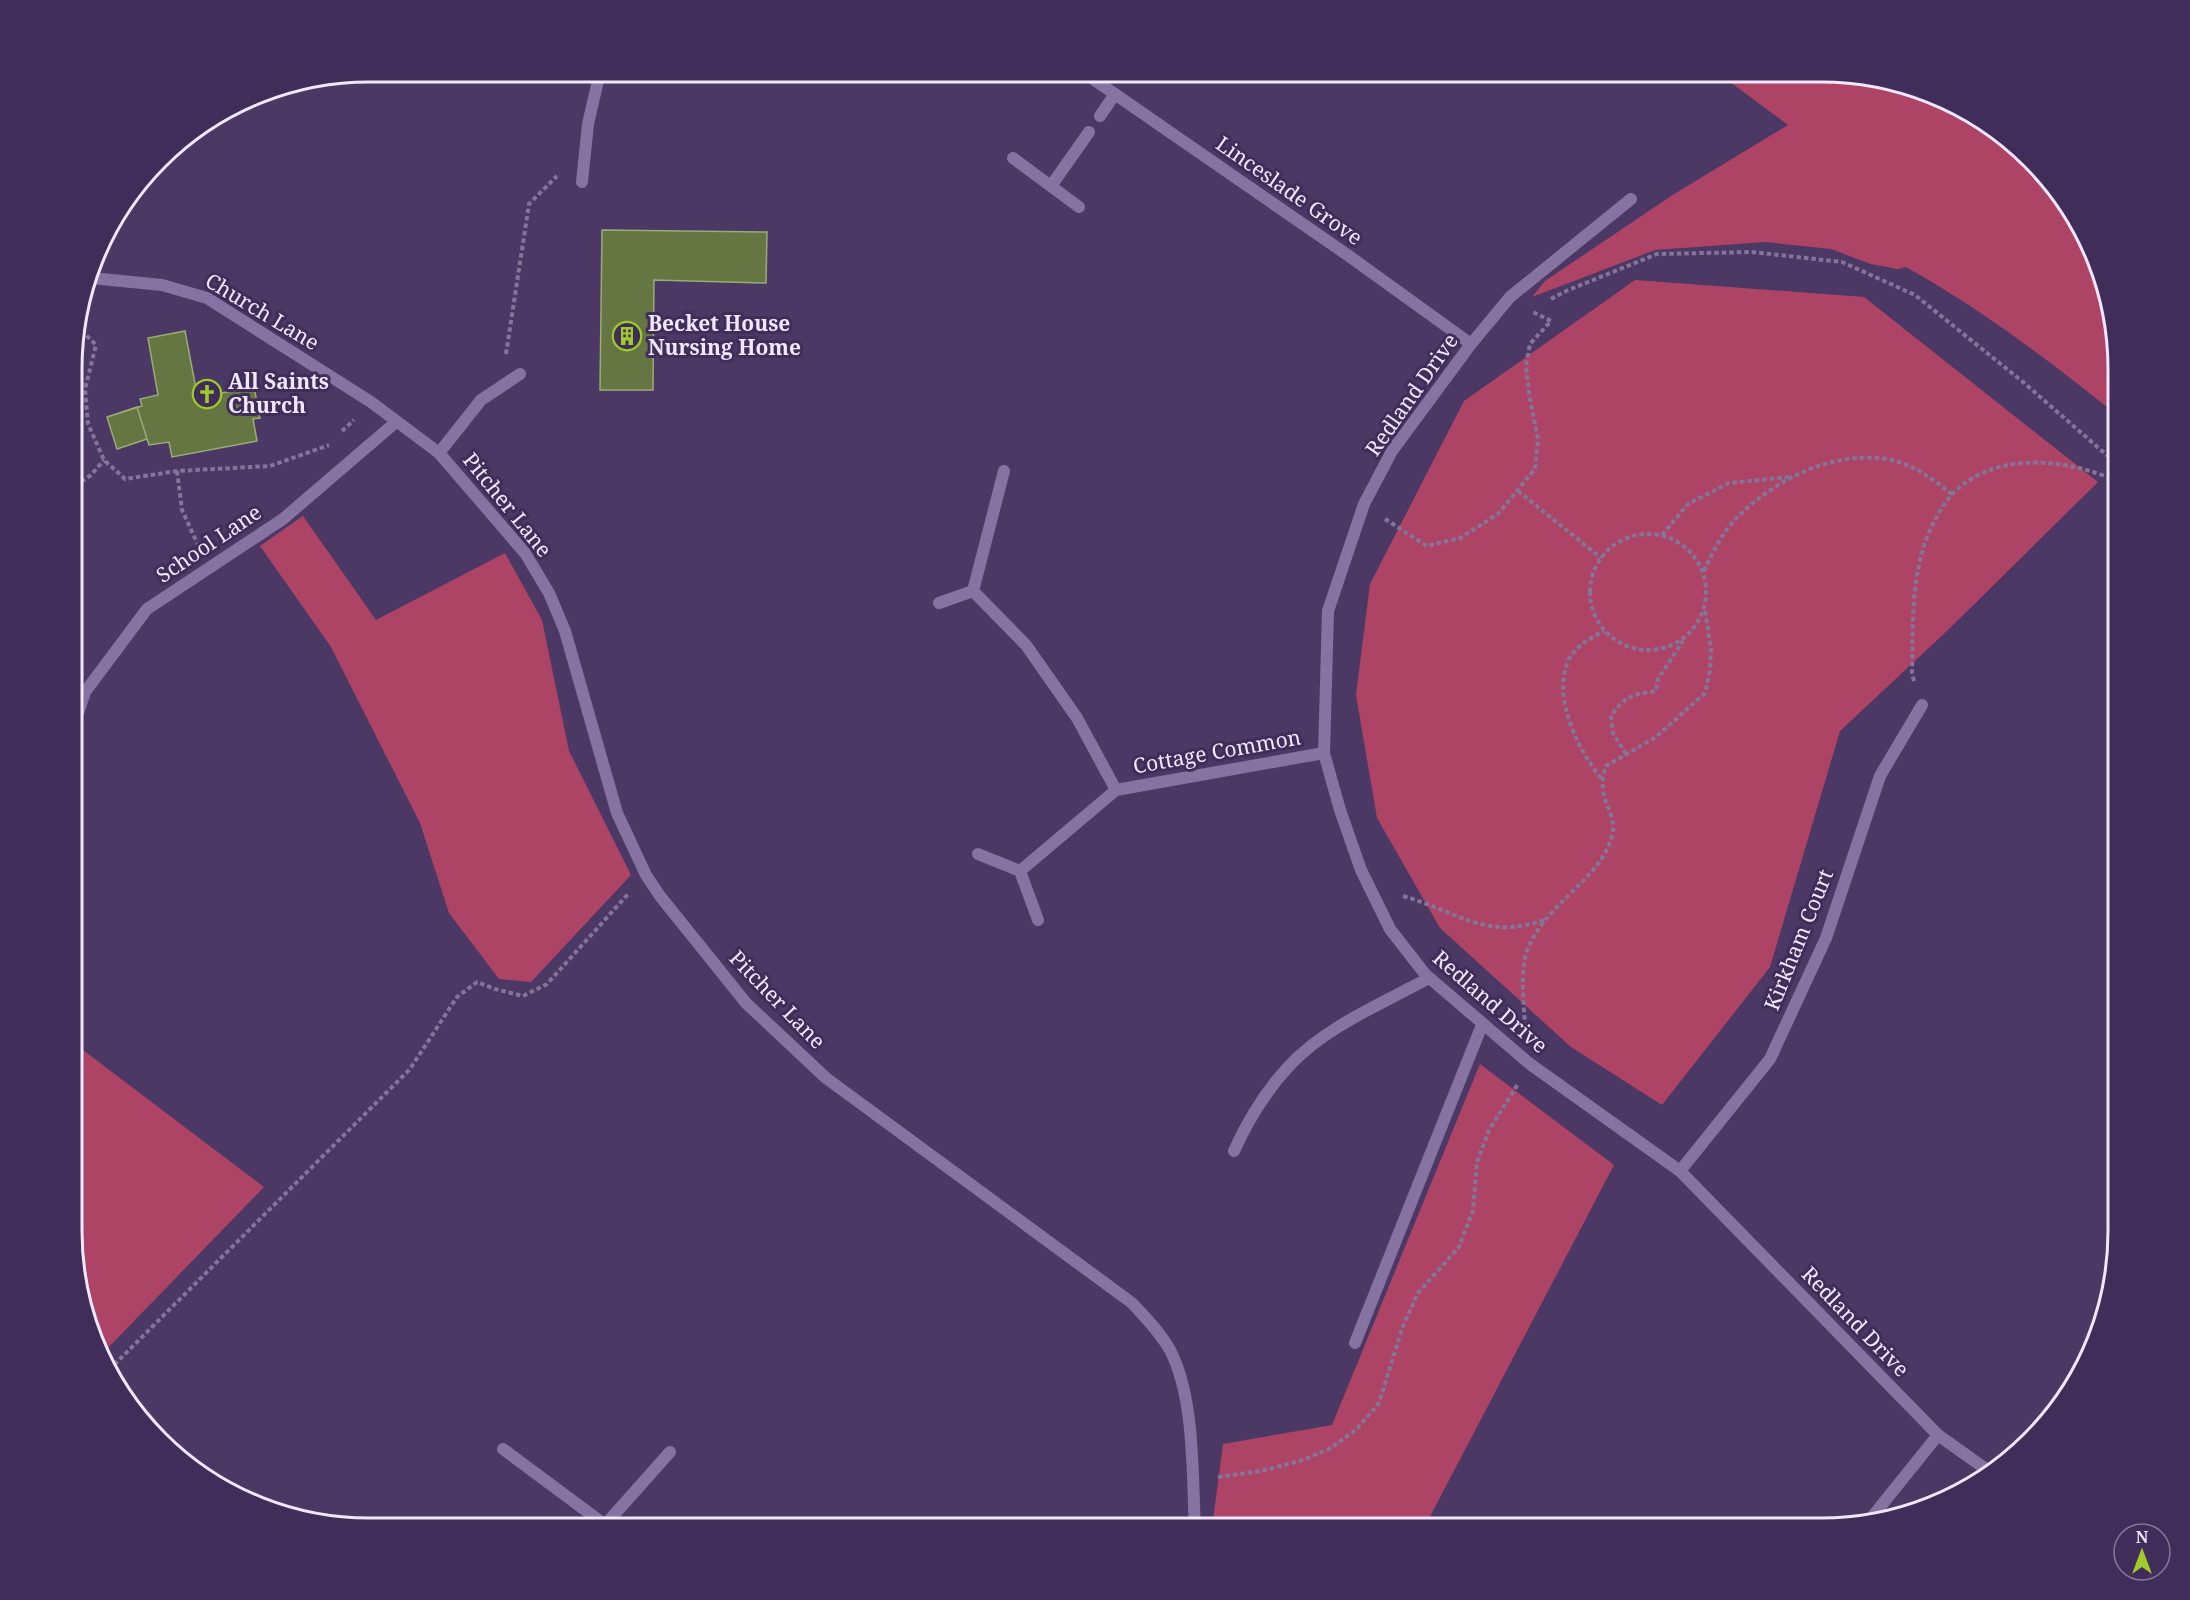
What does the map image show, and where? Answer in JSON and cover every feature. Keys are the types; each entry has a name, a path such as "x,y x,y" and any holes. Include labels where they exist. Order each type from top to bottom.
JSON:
{"street":[{"path":"583,178 588,124 598,82"},
{"name":"Linceslade Grove","path":"1098,82 1349,256 1471,344"},
{"path":"1100,116 1115,94"},
{"path":"1051,186 1089,132"},
{"path":"1013,158 1079,207"},
{"name":"Redland Drive","path":"1631,199 1510,297 1471,344 1392,451 1364,504 1328,611 1324,753 1340,810 1361,870 1390,929 1429,978 1530,1064 1680,1171 1938,1435 1983,1467"},
{"name":"Church Lane","path":"97,279 162,285 207,298 371,402 396,423"},
{"path":"439,453 481,400 520,374"},
{"name":"Pitcher Lane","path":"396,423 439,453 525,553 549,593 565,631 617,813 646,874 660,896 746,1003 826,1078 1132,1303 1152,1324 1170,1349 1180,1378 1192,1455 1195,1518"},
{"name":"School Lane","path":"82,701 85,692 147,609 282,519 396,423"},
{"path":"939,603 973,591 1004,471"},
{"name":"Cottage Common","path":"973,591 1026,645 1077,718 1116,790"},
{"name":"Kirkham Court","path":"1680,1171 1770,1059 1826,938 1880,776 1922,705"},
{"name":"Cottage Common","path":"1020,871 1116,790 1324,753"},
{"path":"978,854 1020,871 1038,920"},
{"path":"1234,1151 1248,1122 1290,1065 1320,1039 1364,1012 1429,978"},
{"path":"1355,1343 1482,1025"},
{"path":"1876,1512 1938,1435"},
{"path":"503,1449 595,1518"},
{"path":"613,1518 670,1452"}],"path":[{"path":"505,360 529,204 560,173 583,178"},
{"path":"1548,301 1566,291 1657,254 1752,252 1842,262 1915,295 2023,382 2108,456"},
{"path":"1364,504 1427,546 1460,538 1498,514 1534,469 1538,439 1526,365 1530,344 1551,321 1530,310 1539,305"},
{"path":"85,334 96,345 85,389 88,424 104,460 125,478 177,471 270,466 328,445 371,402"},
{"path":"1662,535 1688,504 1729,483 1790,477 1820,466 1852,459 1877,459 1906,464 1930,477 1953,495"},
{"path":"82,481 104,460"},
{"path":"1922,705 1912,673 1916,589 1923,549 1938,514 1959,487 1989,471 2027,462 2053,464 2108,477"},
{"path":"177,471 182,510 209,567"},
{"path":"1704,572 1713,549 1744,510 1790,477"},
{"path":"1518,491 1601,558"},
{"path":"1530,1064 1525,1009 1526,956 1533,937 1545,920 1596,865 1613,836 1614,822 1604,799 1601,778 1606,766 1656,737 1705,693 1710,671 1711,650 1705,609 1707,590 1704,572 1694,555 1680,543 1662,535 1643,533 1624,539 1608,549 1596,565 1590,584 1590,604 1604,631 1627,647 1646,651 1666,648 1683,640"},
{"path":"1626,754 1613,733 1611,716 1622,701 1635,695 1656,691 1658,679 1683,640 1696,626 1705,609"},
{"path":"1601,778 1587,762 1572,731 1563,676 1570,658 1583,643 1604,631"},
{"path":"115,1364 410,1069 457,997 477,982 523,996 547,984 646,874"},
{"path":"1369,886 1415,899 1478,925 1526,926 1545,920"}],"shaded area":[{"path":"1730,82 1839,83 1895,92 1930,104 1964,121 2010,154 2036,180 2059,210 2086,260 2098,295 2105,332 2108,408 2014,336 1934,283 1906,267 1898,269 1871,264 1831,249 1765,242 1655,250 1532,297 1545,281 1671,196 1788,125"},
{"path":"1635,280 1864,297 2098,482 1949,629 1840,731 1770,967 1662,1105 1571,1047 1440,928 1377,818 1356,695 1370,584 1464,401"},
{"path":"303,516 376,620 505,553 542,620 569,751 631,875 531,982 499,979 449,913 420,823 331,647 260,546"},
{"path":"82,1049 264,1187 108,1348 92,1305 83,1249"},
{"path":"1480,1064 1614,1165 1429,1518 1213,1518 1223,1444 1332,1425"}],"building":[{"name":"Becket House Nursing Home","path":"602,230 767,232 766,283 654,280 653,390 600,390"},
{"name":"All Saints Church","path":"185,331 196,389 215,385 216,394 254,387 260,418 253,419 257,441 172,457 169,442 149,445 147,439 117,449 107,417 142,406 140,399 158,395 148,338"},
{"path":"137,407 147,439 117,449 107,417"}],"place":[{"name":"Becket House Nursing Home","path":"627,336"},
{"name":"All Saints Church","path":"207,394"}]}
